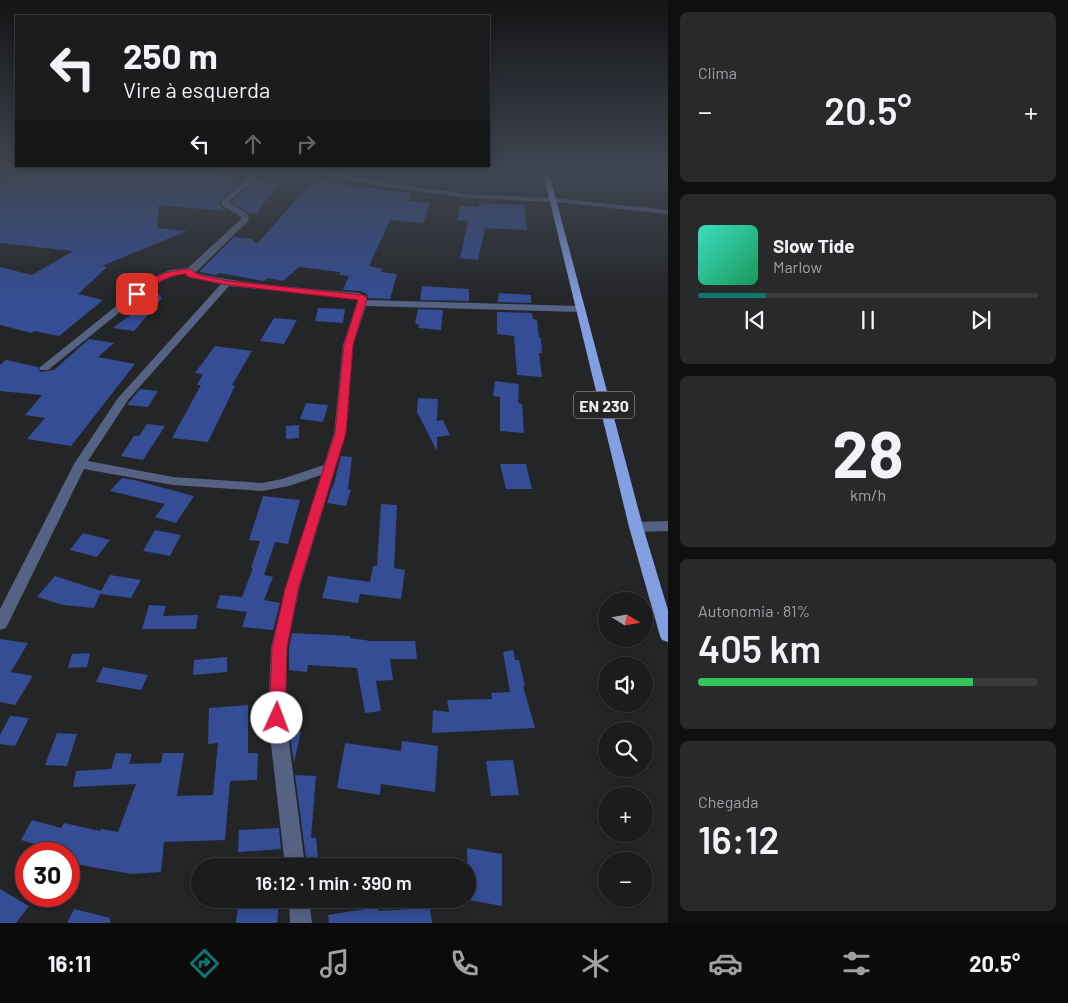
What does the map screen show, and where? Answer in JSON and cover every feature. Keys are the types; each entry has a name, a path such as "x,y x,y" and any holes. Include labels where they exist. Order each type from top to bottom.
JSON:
{"main road":[{"name":"EN 230","path":"558,216 636,527 668,636"}],"street":[{"path":"44,368 153,281 173,272 190,271 245,220 245,216"},
{"path":"190,271 191,275 197,277 228,283 359,296 363,298 348,345 340,433 292,589 279,648 277,718 294,858"},
{"path":"0,624 80,464 124,398 228,283"},
{"path":"362,303 580,309"},
{"path":"80,464 173,481 262,487 284,483 330,467"},
{"path":"636,527 668,526"},
{"path":"300,908 301,923"}],"building":[{"path":"0,216 158,216 157,228 187,231 102,266 107,267 78,294 103,300 59,336 34,331 32,333 0,325 0,267 32,275 73,251 0,243"},
{"path":"282,216 425,216 423,223 390,220 369,266 383,269 380,272 397,274 390,299 368,298 367,294 360,291 343,290 349,276 339,275 340,272 299,267 283,281 268,278 264,281 219,273 216,275 199,272 234,237 251,239 257,244"},
{"path":"458,216 525,216 527,230 485,228 478,260 460,258 468,221 457,220"},
{"path":"422,286 469,289 469,301 420,300"},
{"path":"499,293 531,295 531,303 497,302"},
{"path":"158,294 162,298 134,331 113,328"},
{"path":"318,308 345,309 343,323 315,321"},
{"path":"418,309 443,310 441,330 418,328 419,324 415,324"},
{"path":"497,312 532,313 533,319 537,320 539,338 541,338 542,353 539,353 542,377 517,375 514,336 497,334"},
{"path":"274,318 297,320 284,344 260,341"},
{"path":"89,339 114,343 98,357 135,364 71,446 27,439 45,418 25,415 42,395 0,391 0,365 6,360 38,367 40,372 54,370"},
{"path":"215,346 252,351 232,385 235,386 208,442 172,438 201,385 197,385 203,374 195,373"},
{"path":"495,381 519,384 518,403 522,404 524,433 500,431 500,397 493,396"},
{"path":"140,389 158,391 148,407 127,405"},
{"path":"418,398 438,399 437,421 443,420 450,435 437,437 437,451 417,412"},
{"path":"306,403 328,405 323,422 300,419"},
{"path":"147,424 165,426 143,460 121,456 134,436 139,436"},
{"path":"299,425 299,438 286,439 286,426"},
{"path":"341,456 352,457 348,489 351,490 346,506 327,503"},
{"path":"500,464 526,464 532,489 506,489"},
{"path":"122,478 194,496 176,523 155,517 165,504 110,491"},
{"path":"263,496 300,500 288,544 275,542 264,575 273,577 264,600 280,603 273,630 242,627 247,612 216,608 220,595 242,597 253,568 251,568 260,541 249,540"},
{"path":"381,504 397,505 394,568 405,570 401,599 360,594 358,603 322,598 328,576 370,582 373,566 377,566"},
{"path":"155,530 181,535 170,556 143,551"},
{"path":"83,533 110,540 97,557 70,550"},
{"path":"110,575 141,580 131,598 100,594 94,608 63,605 37,597 55,576 101,591"},
{"path":"149,605 166,606 163,616 198,615 196,629 142,629"},
{"path":"292,633 350,636 350,638 371,641 415,641 417,659 390,659 393,680 376,681 381,711 365,713 357,668 308,665 307,672 289,670 289,648"},
{"path":"0,639 28,643 11,672 33,676 15,705 0,702"},
{"path":"513,650 515,660 519,660 525,686 523,686 535,728 432,733 433,710 449,712 447,700 492,699 491,693 510,692 503,652"},
{"path":"90,653 87,667 68,668 72,654"},
{"path":"227,657 227,672 193,675 194,660"},
{"path":"103,667 148,675 141,690 96,682"},
{"path":"248,705 248,753 258,753 257,780 230,781 225,840 164,842 161,872 132,874 80,865 80,842 28,842 21,840 32,820 61,828 64,823 100,831 101,829 118,832 136,784 73,787 76,771 111,769 116,753 132,754 129,764 161,763 163,753 184,753 177,796 213,795 218,743 208,744 209,708"},
{"path":"10,716 29,718 15,746 0,744 0,735"},
{"path":"289,730 301,732 294,763"},
{"path":"57,733 77,734 67,766 45,765"},
{"path":"402,741 438,746 435,792 381,784 380,795 337,788 345,743 401,751"},
{"path":"513,760 519,795 491,796 486,761"},
{"path":"295,775 316,776 311,838 316,838 318,858 306,858"},
{"path":"279,828 281,849 238,852 239,830"},
{"path":"467,848 502,854 502,906 476,901 476,858 467,858"},
{"path":"0,889 15,898 15,907 28,907 16,923 0,923"},
{"path":"238,908 278,908 277,923 236,923"},
{"path":"372,908 378,908 378,911 430,908 432,923 329,923 328,915"},
{"path":"74,909 110,918 110,923 67,923"}],"route":[{"path":"137,294 153,281 173,272 190,271 191,275 197,277 228,283 359,296 363,298 348,345 340,433 292,589 279,648 277,718"}]}
